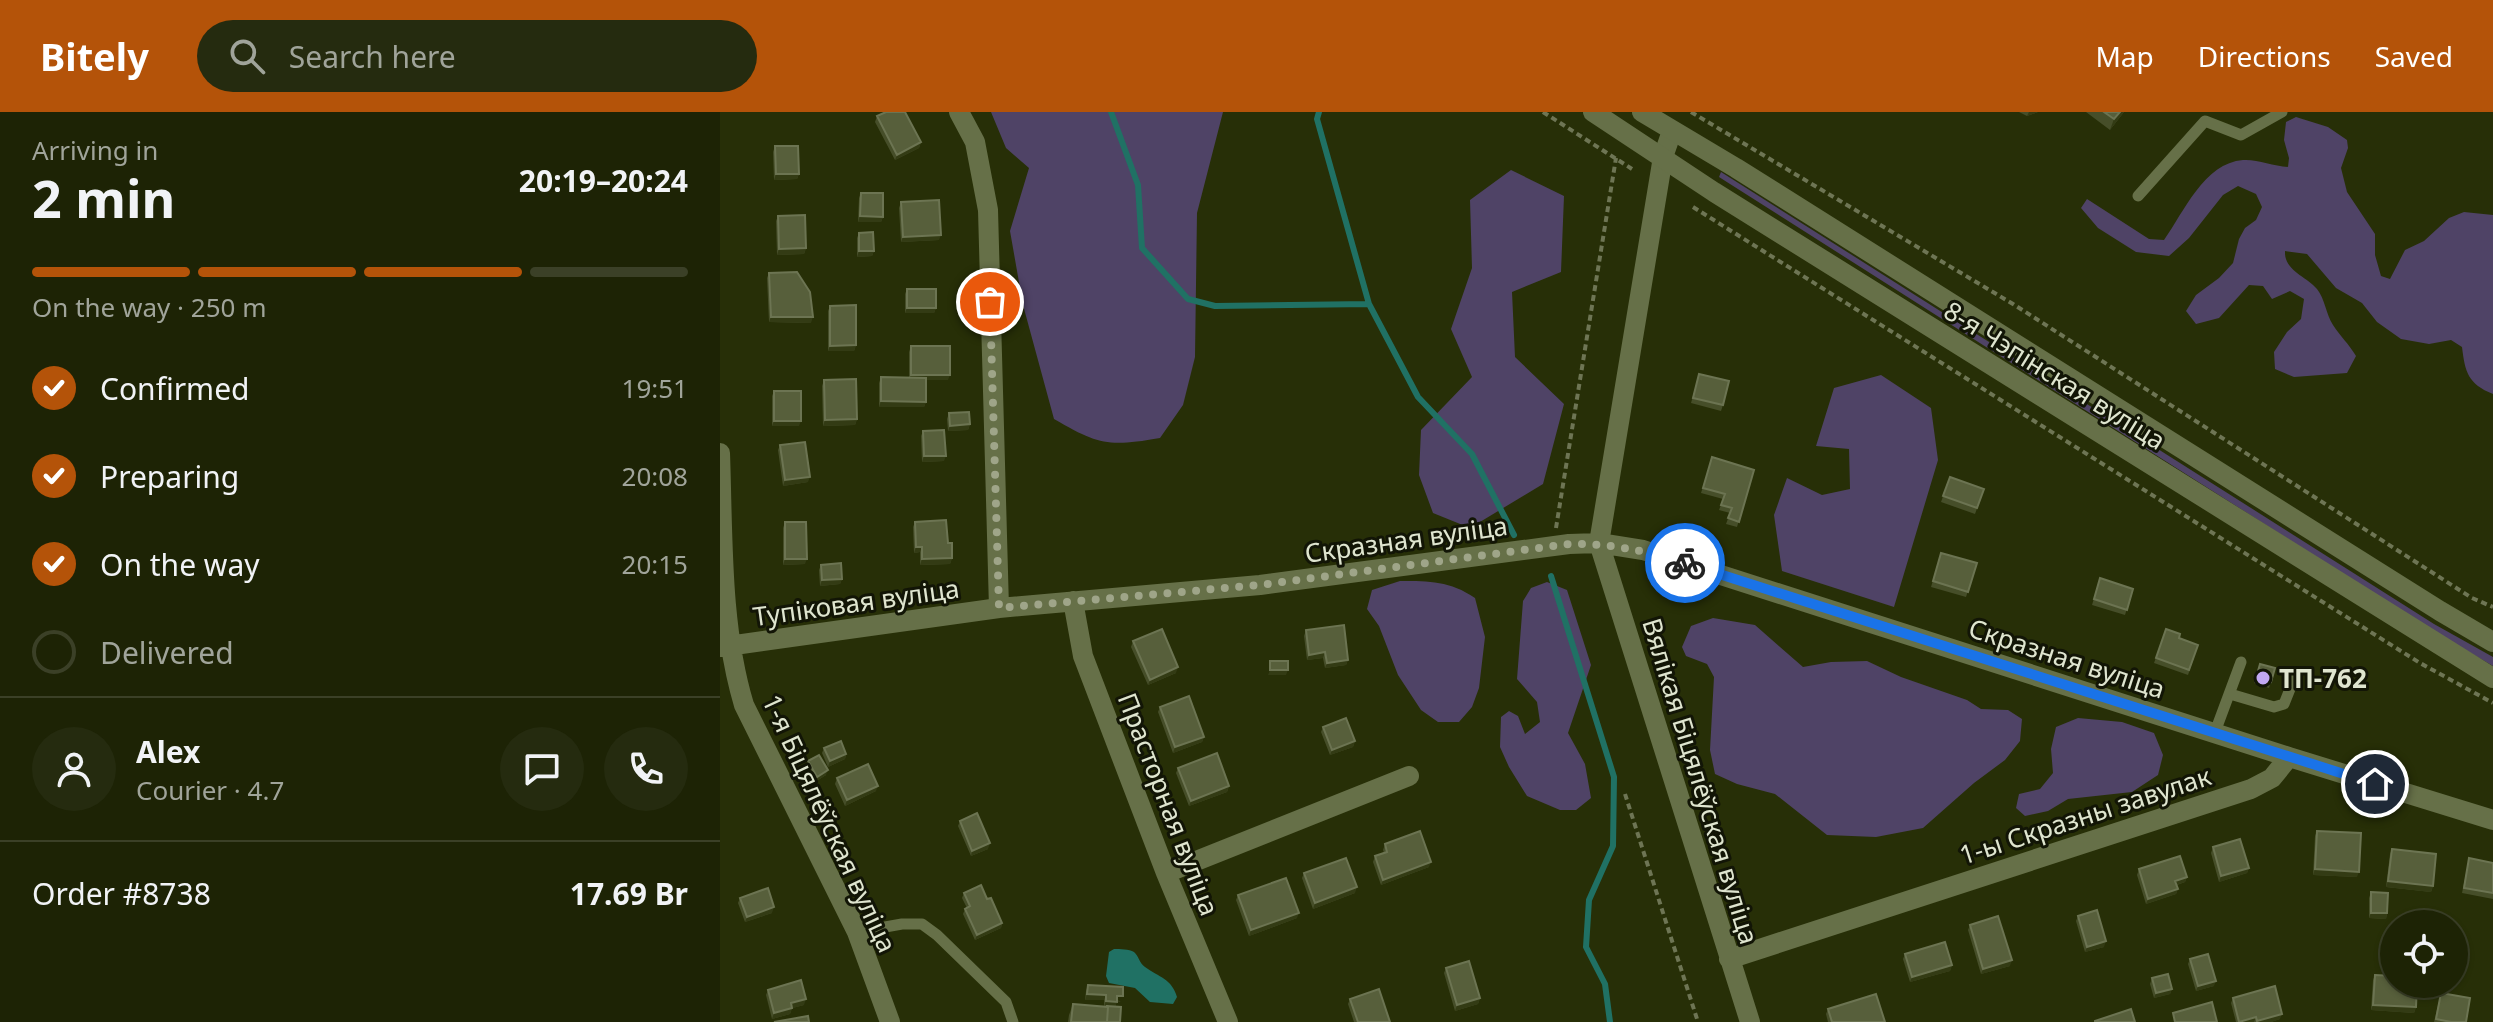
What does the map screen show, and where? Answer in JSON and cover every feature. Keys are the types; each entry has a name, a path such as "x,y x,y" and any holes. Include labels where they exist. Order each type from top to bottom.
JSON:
{"street":[{"path":"959,112 975,142 988,210 999,608"},
{"name":"8-я Чэпінская вуліца","path":"1593,112 1727,201 2493,678"},
{"name":"8-я Чэпінская вуліца","path":"1642,112 2493,642"},
{"name":"Вялікая Біцялёўская вуліца","path":"1672,131 1663,157 1599,543 1750,1022"},
{"name":"1-я Біцялёўская вуліца","path":"720,453 726,646 734,673 744,705 857,932 890,1022"},
{"name":"Скразная вуліца","path":"999,608 1260,585 1553,546 1599,543 1643,550 2289,757"},
{"name":"Прасторная вуліца","path":"1073,601 1083,656 1166,873 1228,1022"},
{"name":"Тупіковая вуліца","path":"726,646 999,608"},
{"path":"2289,757 2493,820"},
{"name":"1-ы Скразны завулак","path":"1729,959 2251,789 2272,778 2289,757"},
{"path":"1166,873 1409,776"}],"lane":[{"path":"2138,196 2200,116 2241,135 2282,112"},
{"path":"2215,732 2241,662"},
{"path":"2230,694 2274,707 2284,704 2294,679"},
{"path":"857,932 902,924 922,924 1006,1002 1013,1022"}],"path":[{"path":"1543,112 1632,169"},
{"path":"1691,112 2013,304 2459,589 2493,607"},
{"path":"1553,546 1616,158"},
{"path":"1693,207 2420,663 2493,703"},
{"path":"1625,794 1698,1022"}],"shaded area":[{"path":"991,112 1223,112 1197,213 1195,357 1183,405 1160,438 1104,442 1054,419 1023,305 1010,231 1029,168 1006,148"},
{"path":"2296,117 2328,127 2347,140 2348,148 2341,168 2347,192 2375,234 2375,255 2381,276 2390,279 2405,250 2424,241 2449,218 2464,212 2493,215 2493,394 2478,386 2469,376 2462,347 2451,340 2429,344 2401,339 2377,322 2362,303 2336,288 2307,254 2285,251 2288,264 2320,293 2333,325 2356,356 2347,373 2294,377 2275,369 2274,352 2287,332 2301,319 2304,299 2290,291 2272,299 2263,286 2249,285 2219,318 2196,324 2186,311 2196,295 2233,263 2239,239 2245,228 2256,220 2262,207 2256,194 2238,186 2223,195 2189,238 2169,256 2136,252 2098,228 2081,208 2087,199 2149,239 2164,240 2196,191 2217,170 2243,160 2288,167 2284,140 2286,122"},
{"path":"1511,170 1564,196 1561,272 1512,292 1515,357 1564,404 1543,484 1470,528 1433,513 1419,475 1421,430 1472,377 1451,329 1472,268 1470,200"},
{"path":"1721,172 2434,624 2493,657 2493,666 2431,630 1719,177"},
{"path":"1881,375 1931,408 1938,460 1894,607 1782,571 1774,515 1787,478 1822,495 1850,489 1849,449 1816,446 1834,388"},
{"path":"1400,581 1439,583 1475,598 1485,637 1479,688 1472,707 1459,722 1438,722 1421,710 1398,675 1379,626 1367,609 1372,590"},
{"path":"1547,582 1567,590 1591,665 1568,733 1585,764 1591,798 1576,810 1560,810 1527,796 1500,747 1501,717 1509,711 1518,716 1525,734 1540,722 1537,702 1517,679 1523,601 1531,588"},
{"path":"1713,618 1755,625 1803,667 1867,661 1901,677 1967,700 1981,709 2008,710 2022,719 2020,741 2005,760 1923,828 1876,837 1827,835 1775,794 1737,784 1715,774 1710,750 1714,677 1707,664 1686,656 1682,647 1691,626"},
{"path":"2078,718 2122,722 2154,733 2163,755 2158,775 2132,792 2068,799 2048,811 2025,816 2016,808 2019,794 2040,789 2053,773 2051,749 2056,727"}],"water":[{"path":"1114,949 1134,952 1143,965 1168,982 1177,997 1173,1004 1150,1002 1135,988 1109,983 1106,976 1109,952"}],"building":[{"path":"886,112 905,112 921,142 897,155 877,116"},
{"path":"2104,112 2120,112 2114,119"},
{"path":"775,146 798,146 799,174 776,174"},
{"path":"861,193 883,193 883,217 860,216"},
{"path":"939,200 941,235 903,237 901,202"},
{"path":"805,215 806,248 779,249 778,216"},
{"path":"873,232 874,251 859,251 859,233"},
{"path":"797,272 810,292 813,317 771,317 769,273"},
{"path":"907,289 936,289 936,308 907,308"},
{"path":"856,305 856,345 830,346 830,306"},
{"path":"911,346 950,346 950,375 911,375"},
{"path":"1699,374 1729,381 1723,405 1693,398"},
{"path":"881,377 926,378 926,402 881,401"},
{"path":"856,379 857,419 825,420 824,380"},
{"path":"774,391 801,391 801,421 774,421"},
{"path":"969,412 970,424 950,426 949,413"},
{"path":"944,430 946,456 924,456 923,431"},
{"path":"805,442 810,477 785,480 780,445"},
{"path":"1712,457 1754,470 1739,522 1728,518 1732,508 1721,505 1725,494 1703,488"},
{"path":"1950,477 1984,489 1977,508 1943,496"},
{"path":"946,520 952,558 922,559 922,547 916,547 915,522"},
{"path":"785,522 806,522 807,559 785,559"},
{"path":"1941,553 1977,563 1968,592 1933,581"},
{"path":"841,563 842,579 822,580 821,565"},
{"path":"2100,578 2133,589 2127,610 2094,599"},
{"path":"1344,625 1348,660 1327,663 1325,652 1309,655 1306,630"},
{"path":"1162,629 1178,667 1150,680 1133,641"},
{"path":"2166,629 2198,645 2189,670 2156,658"},
{"path":"1270,661 1288,661 1288,670 1270,670"},
{"path":"2260,664 2275,668 2271,682 2256,678"},
{"path":"1189,696 1204,737 1175,747 1160,707"},
{"path":"1346,718 1355,741 1332,750 1323,727"},
{"path":"841,741 846,754 830,761 824,748"},
{"path":"1217,753 1229,786 1191,801 1178,768"},
{"path":"819,755 828,770 817,777 808,761"},
{"path":"868,764 878,786 847,800 837,778"},
{"path":"977,813 990,843 972,851 960,821"},
{"path":"1420,831 1431,862 1383,880 1375,856 1387,852 1385,844"},
{"path":"2317,831 2361,833 2359,872 2315,869"},
{"path":"2240,839 2249,868 2221,876 2213,847"},
{"path":"2392,849 2436,854 2433,886 2388,881"},
{"path":"2180,856 2187,877 2175,881 2178,889 2148,899 2139,869"},
{"path":"1346,858 1357,887 1315,903 1304,873"},
{"path":"2469,858 2493,863 2493,893 2464,888"},
{"path":"1286,878 1299,913 1251,930 1238,895"},
{"path":"981,885 987,899 991,898 1002,923 977,935 965,909 970,906 964,893"},
{"path":"768,888 774,907 747,917 740,898"},
{"path":"2371,892 2388,893 2387,910 2371,913"},
{"path":"2097,910 2106,941 2087,947 2078,916"},
{"path":"1998,916 2012,960 1983,969 1970,925"},
{"path":"1945,942 1952,965 1912,977 1905,954"},
{"path":"2208,954 2216,981 2198,986 2190,959"},
{"path":"1469,961 1480,998 1457,1005 1446,968"},
{"path":"2168,974 2172,989 2156,993 2152,978"},
{"path":"2375,975 2380,975 2380,998 2416,998 2416,1007 2373,1005"},
{"path":"801,980 806,999 791,1003 792,1008 774,1013 768,990"},
{"path":"1088,985 1123,987 1123,996 1117,996 1117,1002 1106,1001 1106,995 1087,994"},
{"path":"2275,986 2282,1014 2239,1022 2233,998"},
{"path":"1379,989 1390,1022 1358,1022 1350,999"},
{"path":"1876,994 1885,1022 1832,1022 1828,1009"},
{"path":"2440,998 2470,998 2466,1022 2436,1019"},
{"path":"2212,1002 2217,1022 2175,1022 2173,1013"},
{"path":"1073,1004 1108,1007 1107,1022 1071,1022"},
{"path":"1106,1006 1121,1007 1120,1022 1107,1022"},
{"path":"2131,1009 2135,1022 2095,1022 2095,1021"},
{"path":"808,1016 809,1022 774,1022"}],"waterway":[{"path":"1111,112 1138,185 1142,248 1188,299 1215,306 1369,304"},
{"path":"1319,112 1317,119 1369,304 1418,397 1472,454 1514,535"},
{"path":"1551,576 1614,777 1613,846 1589,900 1586,947 1605,984 1610,1022"}],"way so far":[{"path":"990,302 999,608 1260,585 1569,544 1599,543 1643,550 1685,563"}],"place":[{"name":"ТП-762","path":"2263,678"}],"route":[{"path":"1685,563 2375,784"}]}
